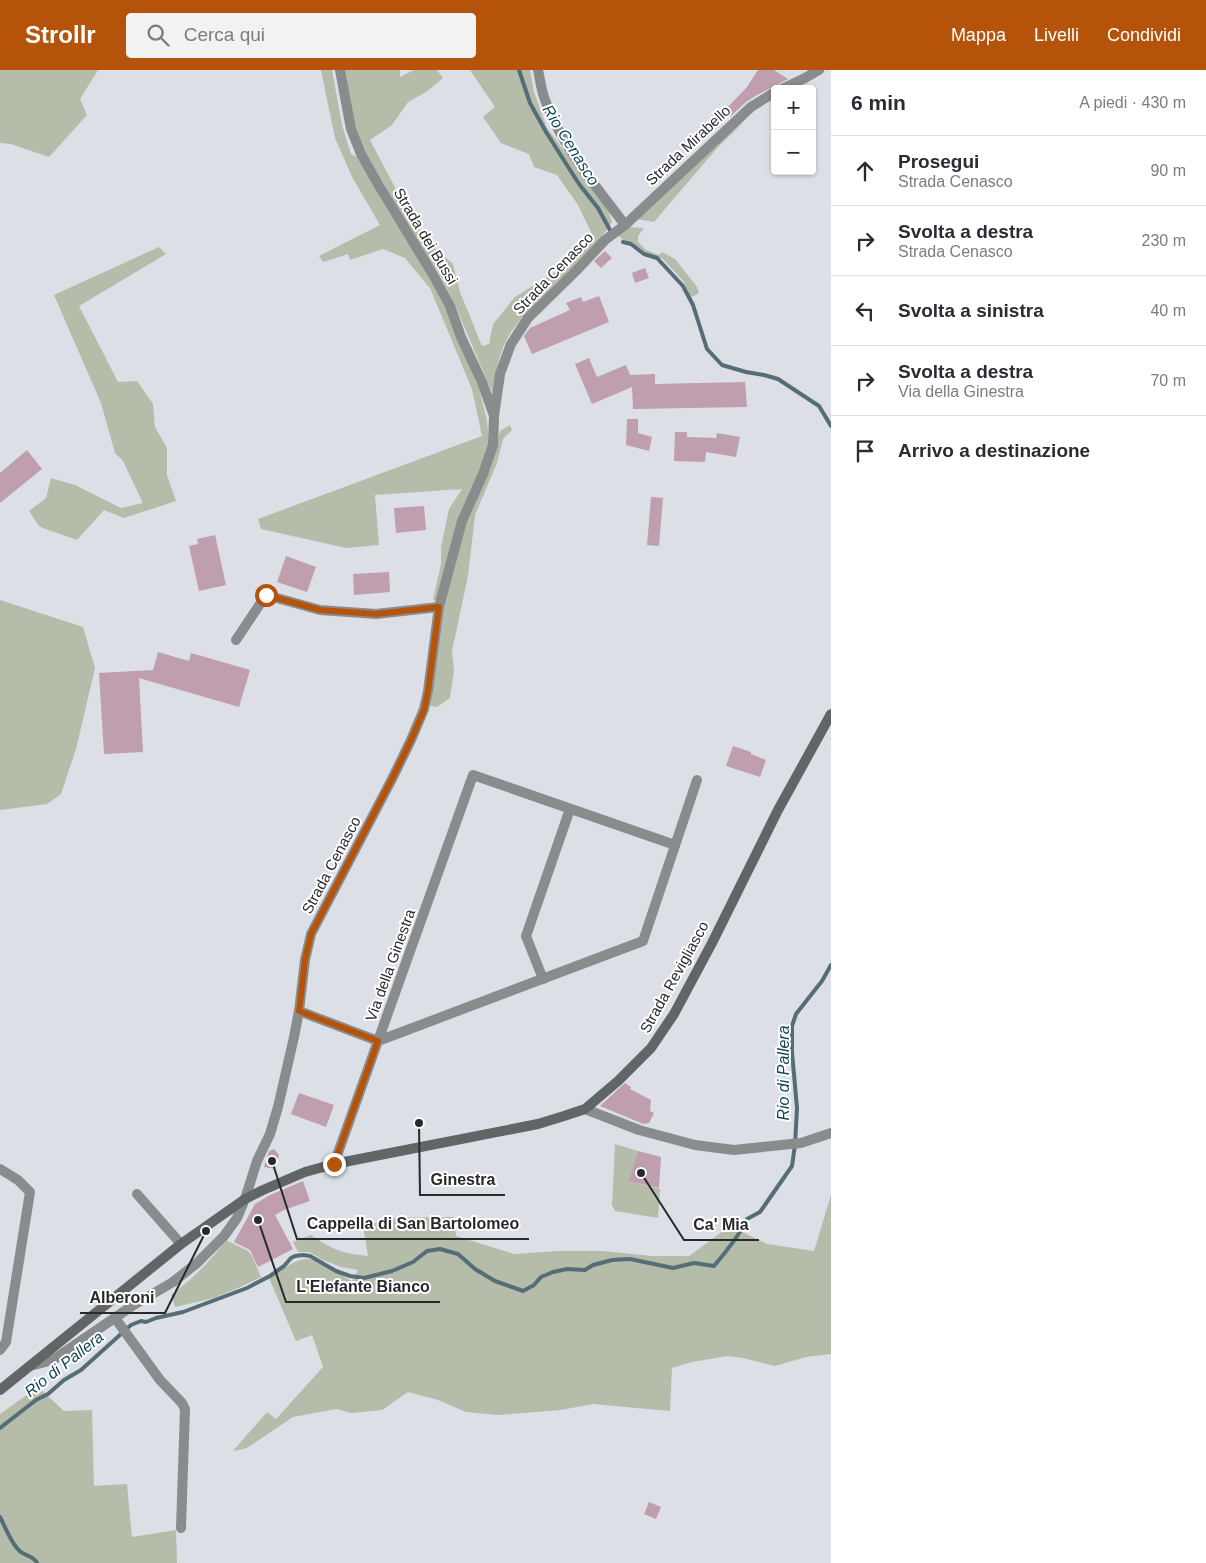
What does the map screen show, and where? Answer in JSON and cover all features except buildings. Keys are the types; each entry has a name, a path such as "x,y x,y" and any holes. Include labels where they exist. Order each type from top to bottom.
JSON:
{"street":[{"name":"Strada dei Bussi","path":"340,70 350,129 361,154 450,306 494,416"},
{"path":"538,70 543,96 561,135 625,225"},
{"path":"790,85 819,70"},
{"name":"Strada Mirabello","path":"625,225 723,132 751,107 771,94"},
{"name":"Strada Cenasco","path":"245,1199 257,1161 270,1134 299,1011 305,960 311,934 392,779 424,710 439,607 462,521 483,474 492,445 500,374 511,344 528,318 605,240 625,225"},
{"path":"236,640 266,595 320,610 376,614 439,607"},
{"name":"Strada Revigliasco","path":"0,1390 181,1244 245,1199 263,1190 306,1172 334,1164 538,1124 585,1109 594,1103 631,1070 651,1048 674,1014 712,943 778,810 831,714"},
{"name":"Via della Ginestra","path":"334,1164 473,776 570,809"},
{"path":"299,1011 378,1041 643,941 697,780"},
{"path":"543,979 526,936 570,809 675,846"},
{"path":"585,1109 639,1130 695,1144 734,1150 801,1143 831,1133"},
{"path":"0,1169 18,1180 30,1192 6,1342 0,1350"},
{"path":"137,1194 181,1244"},
{"name":"Strada Revigliasco","path":"29,1367 53,1360 118,1322 132,1306 173,1282 224,1236 237,1218 245,1199"},
{"path":"118,1322 160,1380 182,1403 185,1409 181,1528"}],"green space":[{"path":"0,70 98,70 80,99 87,115 49,157 11,144 0,143"},
{"path":"321,70 332,70 342,125 351,154 357,157 447,307 478,384 487,421 489,442 481,469 459,515 438,601 433,600 441,564 441,547 449,509 462,489 375,495 379,545 346,548 261,529 258,519 482,436 472,389 430,288 405,258 383,249 350,260 348,254 323,262 319,256 380,225 352,177 335,138"},
{"path":"345,70 400,70 400,77 414,70 437,70 443,78 426,92 408,102 392,125 370,140 399,195 414,211 422,237 453,264 460,292 482,346 489,344 493,324 515,297 568,264 593,236 578,205 557,175 534,167 529,154 501,143 483,117 495,107 470,70 530,70 534,92 547,128 607,207 612,222 605,233 579,262 523,317 508,337 500,357 492,392 442,278 418,242 366,153 355,127"},
{"path":"744,122 718,147 654,222 636,219 719,141"},
{"path":"626,227 644,228 638,236 638,242 646,250 659,255 662,252 675,259 697,287 699,293 691,297 684,282 663,259 623,240 617,234"},
{"path":"159,247 166,254 79,306 118,382 137,381 153,404 155,427 167,448 167,475 176,501 124,518 104,510 77,540 39,526 29,511 46,498 51,478 75,485 121,508 143,503 123,461 115,453 101,403 54,295"},
{"path":"510,425 512,430 503,439 497,463 475,515 468,576 452,651 454,670 450,698 437,707 430,706 444,607 466,521 485,478 500,431"},
{"path":"0,600 83,627 95,668 76,749 61,794 47,804 0,810"},
{"path":"615,1144 638,1151 630,1181 660,1189 658,1218 615,1211 612,1205"},
{"path":"831,1195 831,1354 806,1357 775,1366 727,1356 692,1362 672,1368 670,1411 593,1404 561,1410 498,1415 466,1412 438,1400 408,1392 382,1410 351,1413 336,1409 293,1417 247,1448 233,1451 267,1412 276,1419 323,1367 312,1335 296,1341 269,1278 304,1259 317,1262 352,1281 358,1270 341,1267 309,1252 298,1252 293,1242 311,1235 338,1250 368,1256 363,1226 394,1218 454,1217 456,1236 514,1254 602,1251 653,1256 689,1256 730,1226 767,1244 814,1251"},
{"path":"226,1240 248,1251 261,1277 214,1298 175,1307 171,1295 200,1270"},
{"path":"38,1387 64,1411 92,1410 94,1486 127,1484 132,1537 176,1530 177,1563 0,1563 0,1414"}],"waterway":[{"name":"Rio Cenasco","path":"519,70 530,103 546,132 579,184 598,208 610,230"},
{"name":"Rio Cenasco","path":"623,242 631,244 644,254 657,258 683,286 693,305 707,349 722,365 778,379 819,406 831,426"},
{"name":"Rio di Pallera","path":"0,1428 36,1400 48,1394 64,1380 81,1370 131,1325 183,1312 247,1288 270,1276 295,1256 310,1256 336,1271 364,1278 392,1271 413,1262 427,1251 440,1249 458,1254 475,1269 495,1281 523,1291 534,1285 541,1277 553,1272 567,1269 585,1270 593,1265 612,1260 630,1259 673,1268 694,1263 714,1266 747,1219 760,1212 792,1166 797,1108 792,1052 792,1026 796,1014 822,981 831,965"},
{"name":"Rio di Pallera","path":"0,1517 18,1549 37,1563"}],"place":[{"name":"Ginestra","path":"419,1123"},
{"name":"Cappella di San Bartolomeo","path":"272,1161"},
{"name":"Ca' Mia","path":"641,1173"},
{"name":"L'Elefante Bianco","path":"258,1220"},
{"name":"Alberoni","path":"206,1231"}],"route":[{"path":"266,595 320,610 376,614 439,607 424,710 392,779 311,934 305,960 299,1011 378,1041 334,1164"}]}
